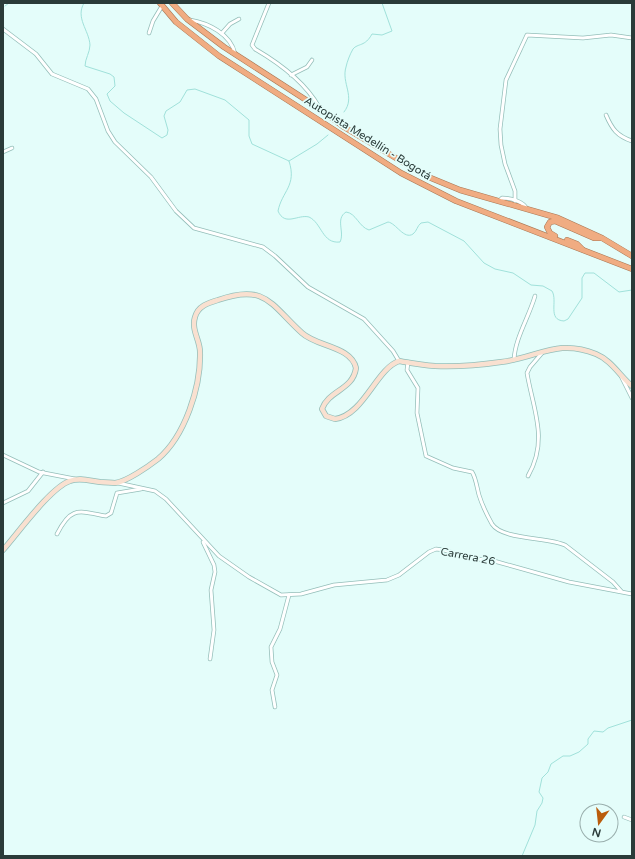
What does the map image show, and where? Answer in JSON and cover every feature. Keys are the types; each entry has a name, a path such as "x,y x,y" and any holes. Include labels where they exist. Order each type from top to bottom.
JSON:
{"highway":[{"name":"Autopista Medellín - Bogotá","path":"173,3 187,19 224,47 344,126 426,176 460,190 564,220 602,238 632,256"},
{"name":"Autopista Medellín - Bogotá","path":"161,4 176,22 219,56 401,172 456,201 632,269"},
{"path":"583,250 577,244 550,233 548,228 550,222 558,221 594,238 602,238"}],"main road":[{"path":"3,550 55,491 65,483 76,479 115,483 140,470 158,458 170,445 186,420 192,404 200,358 200,347 194,330 194,322 199,309 205,304 237,294 249,293 258,295 273,303 303,334 346,354 351,358 356,368 353,380 349,385 324,403 324,412 331,418 338,418 353,409 372,390 388,368 399,361 436,366 514,360 545,350 564,348 595,354 610,363 632,386"}],"street":[{"path":"269,3 252,44 255,49 281,64 315,100 320,109"},
{"path":"149,33 161,4"},
{"path":"187,19 200,22 222,33 234,47 235,54"},
{"path":"222,33 230,24 239,19"},
{"path":"3,29 36,54 52,74 88,89 96,99 108,131 115,142 151,177 176,211 194,228 263,247 275,256 308,287 364,319 393,351 399,361"},
{"path":"515,201 514,191 504,164 500,128 506,80 527,35 589,38 611,35 632,38"},
{"path":"291,75 307,67 312,60"},
{"path":"606,115 613,129 619,135 632,141"},
{"path":"3,152 12,148"},
{"path":"499,201 504,198 515,201 524,204 527,209"},
{"path":"514,360 517,342 530,314 535,296"},
{"path":"528,476 537,456 539,427 527,373 530,366 545,350"},
{"path":"408,362 407,370 418,388 417,412 426,456 452,468 472,472 482,502 494,527 523,537 554,541 565,545 613,582 621,591"},
{"path":"621,376 632,398"},
{"path":"3,455 43,472 76,479"},
{"path":"4,504 28,491 43,472"},
{"path":"115,483 155,491 166,499 219,556 274,592 281,595 289,595 280,629 271,647 272,662 276,675 272,690 275,707"},
{"path":"57,534 65,519 71,514 82,512 106,516 111,513 117,493 145,488"},
{"path":"201,537 214,565 215,572 211,590 214,624 210,659"},
{"name":"Carrera 26","path":"289,595 301,594 334,585 386,580 398,575 429,552 436,549 469,558 494,561 569,582 632,594"},
{"path":"624,817 632,820"}],"waterway":[{"path":"5,6 9,3"},
{"path":"84,3 81,14 90,45 85,66 110,74 114,77 115,86 107,94 110,101 124,113 162,138 167,135 168,130 164,116 166,111 180,102 187,90 195,89 225,100 249,120 249,136 252,144 289,161 291,170 290,183 278,211 284,218 292,219 309,217 317,224 326,237 334,242 340,242 342,234 341,218 346,212 352,215 369,230 388,222 406,235 413,234 421,223 428,222 464,241 484,263 495,269 513,273 531,285 543,286 552,291 554,295 554,314 559,320 564,321 568,319 582,298 582,278 585,273 594,273 619,292 632,290"},
{"path":"344,112 349,101 345,73 348,60 353,49 367,41 372,34 382,35 392,31 382,3"},
{"path":"289,161 317,144 328,135"},
{"path":"522,856 535,825 537,811 542,803 543,798 539,792 542,778 548,772 551,764 563,756 570,756 579,752 588,744 588,739 594,731 603,732 608,728 632,720"}]}
